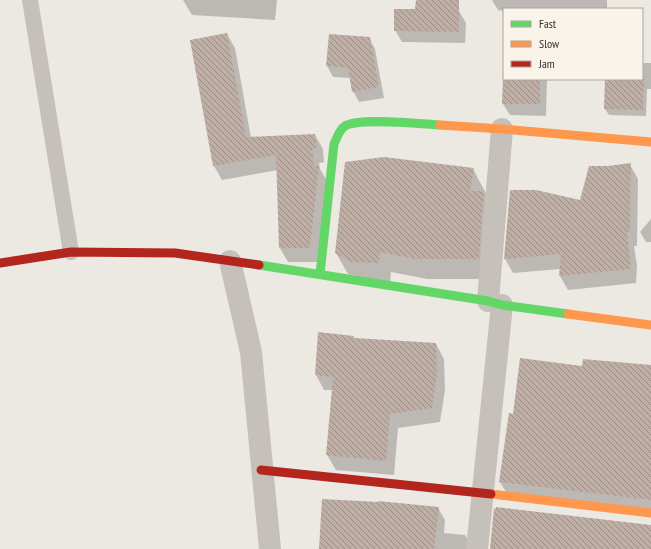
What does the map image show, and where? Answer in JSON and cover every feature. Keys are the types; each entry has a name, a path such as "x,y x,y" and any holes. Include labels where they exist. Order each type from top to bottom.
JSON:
{"street":[{"path":"320,274 334,144 339,132 348,124 365,121 502,129 651,142"},
{"path":"476,549 482,493 495,303 502,129"},
{"path":"0,263 71,252 175,253 320,274 495,303 651,325"},
{"path":"230,261 251,352 270,549"},
{"path":"262,470 482,493 651,513"}],"lane":[{"path":"30,0 71,252"}],"building":[{"path":"416,0 459,0 459,32 394,31 394,9 415,9"},
{"path":"227,33 246,137 315,134 317,148 312,149 314,166 319,166 310,248 279,248 276,155 213,166 190,40"},
{"path":"329,34 370,37 379,87 352,92 348,68 326,66"},
{"path":"503,79 540,80 540,104 502,104"},
{"path":"644,79 643,110 604,109 605,80"},
{"path":"384,157 474,168 470,191 484,191 479,259 415,259 380,252 379,263 351,262 335,253 345,162"},
{"path":"631,163 630,232 627,232 631,269 559,276 561,254 504,259 510,190 536,190 580,200 589,166 608,166"},
{"path":"318,332 354,336 354,338 436,343 437,374 432,408 390,414 386,461 326,455 333,377 315,375"},
{"path":"520,358 582,366 583,359 651,365 651,500 499,482 509,413 513,414"},
{"path":"322,499 378,501 439,507 434,549 319,549"},
{"path":"496,507 651,525 651,549 490,549 494,508 496,509"}],"traffic: fast":[{"path":"320,274 334,144 341,130 345,126 352,123 376,121 440,125"},
{"path":"259,265 488,301 502,305 568,314"}],"traffic: slow":[{"path":"440,125 651,142"},
{"path":"568,314 651,325"},
{"path":"491,494 651,513"}],"traffic: jam":[{"path":"0,263 71,252 175,253 259,265"},
{"path":"261,470 491,494"}]}
